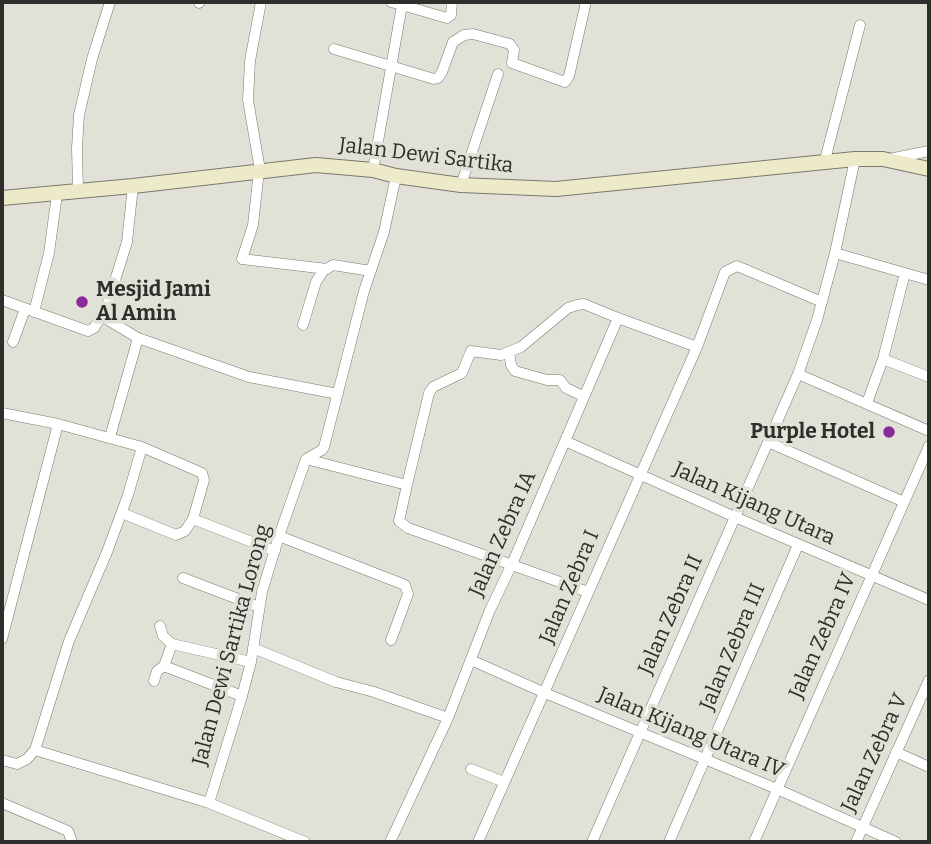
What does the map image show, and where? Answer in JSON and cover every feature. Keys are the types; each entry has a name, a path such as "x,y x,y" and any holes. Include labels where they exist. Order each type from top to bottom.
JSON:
{"main road":[{"name":"Jalan Dewi Sartika","path":"2,198 316,165 373,170 461,185 556,190 825,160 883,159 929,169"}],"street":[{"path":"78,190 79,114 92,59 110,2"},
{"path":"261,2 250,61 248,100 260,170 253,225 242,259 327,269"},
{"path":"391,2 447,18 451,15 452,2"},
{"path":"334,48 429,78 439,78 453,42 464,35 473,34 512,45 512,63 567,81 586,2"},
{"path":"373,170 403,4"},
{"path":"825,160 860,25"},
{"path":"461,185 498,74"},
{"path":"883,159 929,151"},
{"name":"Jalan Zebra II","path":"592,842 798,374 835,253 855,159"},
{"name":"Jalan Dewi Sartika Lorong","path":"209,803 251,662 259,607 279,536 306,458 324,447 384,232 396,176"},
{"path":"2,300 88,331 94,328 106,309 127,242 133,186"},
{"path":"13,342 30,310 49,253 57,194"},
{"path":"835,253 929,280"},
{"path":"303,325 321,273 333,265 371,271"},
{"name":"Jalan Zebra I","path":"478,842 697,347 725,272 737,266 822,302"},
{"path":"867,403 883,359 905,273"},
{"path":"589,592 408,528 399,521 429,393 433,387 462,373 471,351 501,355 521,347 568,308 577,305 584,304 697,347"},
{"path":"106,309 108,320 138,338 249,377 338,394"},
{"name":"Jalan Zebra IA","path":"390,842 448,718 490,610 618,318"},
{"path":"110,437 138,338"},
{"path":"509,352 510,365 515,371 547,380 560,380 566,388 583,396"},
{"path":"883,359 929,377"},
{"path":"798,374 929,431"},
{"path":"2,413 110,437 142,447 204,475 193,519 185,531 176,535 122,513"},
{"path":"2,636 58,424"},
{"name":"Jalan Kijang Utara","path":"565,441 929,600"},
{"path":"768,442 904,502"},
{"name":"Jalan Zebra IV","path":"754,842 929,446"},
{"path":"2,760 17,764 27,760 35,750 69,641 122,513 142,447"},
{"path":"306,458 407,485"},
{"path":"193,519 275,551"},
{"path":"279,536 405,585 408,594 391,640"},
{"name":"Jalan Zebra III","path":"669,842 798,545"},
{"path":"183,578 259,607"},
{"path":"160,626 163,636 172,644 251,662"},
{"path":"154,681 157,671 164,666 172,644"},
{"path":"253,648 336,682 374,692 448,718"},
{"name":"Jalan Kijang Utara IV","path":"471,660 896,842"},
{"path":"164,666 242,696"},
{"name":"Jalan Zebra V","path":"856,842 929,683"},
{"path":"35,750 209,803 305,842"},
{"path":"896,752 929,766"},
{"path":"471,769 504,782"},
{"path":"2,803 68,831 72,842"}],"place":[{"name":"Mesjid Jami Al Amin","path":"82,302"},
{"name":"Purple Hotel","path":"889,432"}]}
